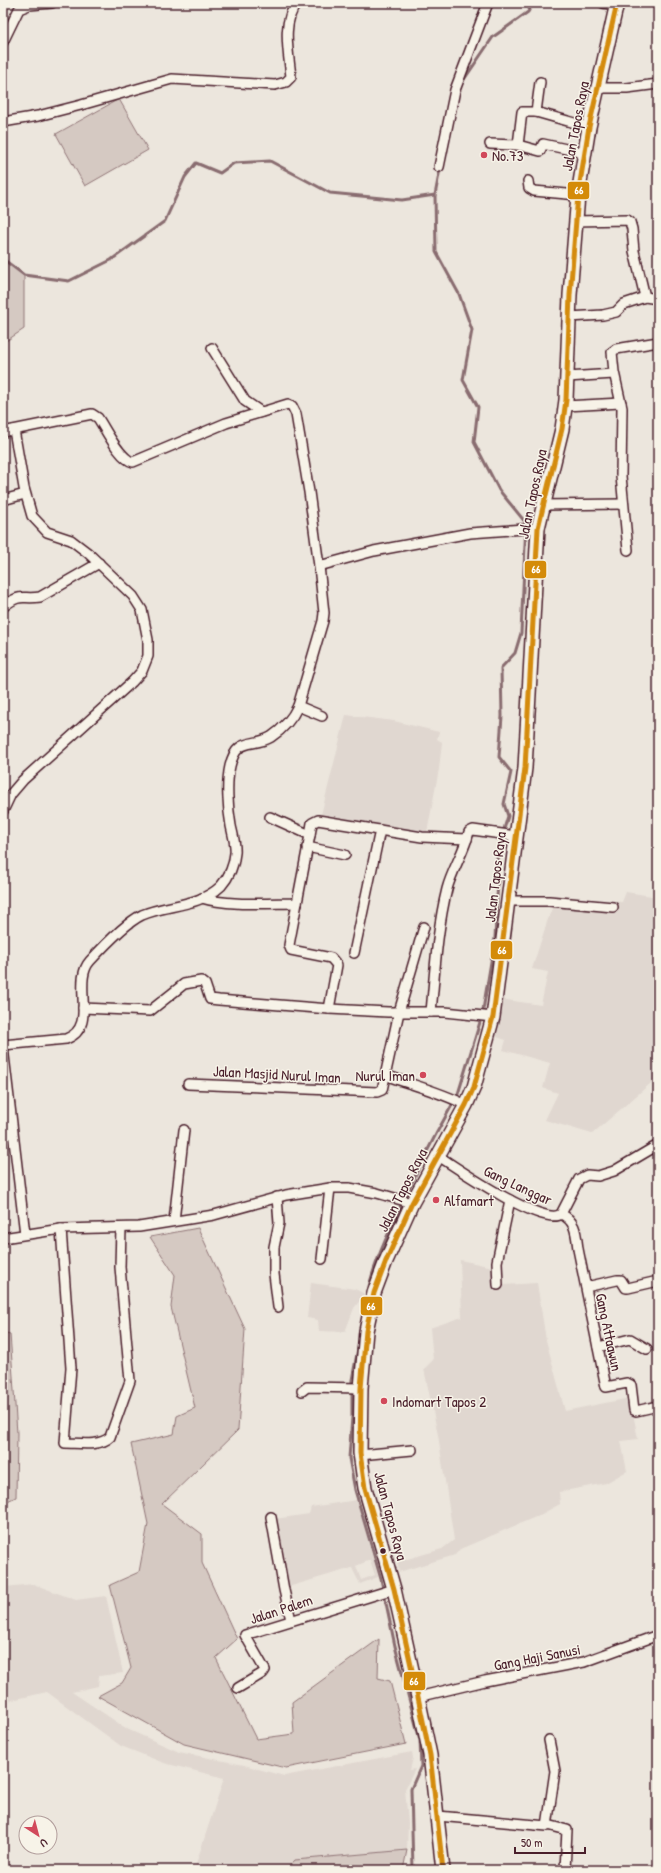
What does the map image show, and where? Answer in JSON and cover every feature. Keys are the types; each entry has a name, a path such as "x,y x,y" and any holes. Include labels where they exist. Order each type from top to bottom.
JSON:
{"main road":[{"name":"Jalan Tapos Raya","path":"443,1870 430,1755 418,1697 387,1591 365,1488 360,1455 355,1389 374,1293 407,1202 437,1155 466,1105 476,1080 493,1017 508,901 512,835 525,768 533,528 543,505 562,429 565,406 569,316 578,195 612,4"}],"street":[{"path":"3,42 20,9 29,5 52,3"},
{"path":"3,122 81,106 172,79 275,85 286,82 291,77 287,27 291,10 296,3"},
{"path":"439,167 455,90 488,3"},
{"path":"536,112 540,82"},
{"path":"598,88 627,88 658,84"},
{"path":"518,145 522,112 536,112 589,127"},
{"path":"490,144 518,145 540,151 542,144 585,153"},
{"path":"528,182 529,188 534,191 578,195"},
{"path":"575,221 628,220 630,222 634,251 645,297"},
{"path":"569,316 603,315 616,312 624,304 645,297 658,299"},
{"path":"628,550 621,476 621,403 614,374 612,352 614,350 658,342"},
{"path":"212,348 245,401 261,412"},
{"path":"567,376 614,374"},
{"path":"565,406 621,403"},
{"path":"3,432 92,414 98,418 123,456 133,462 226,423 288,404 294,409 310,492 324,613 298,706 293,717 270,738 240,747 234,754 229,767 228,809 236,852 226,880 215,890 202,898 184,905 147,914 129,924 88,964 84,973 83,1008 80,1028 71,1038 3,1046 26,1234"},
{"path":"3,811 11,794 23,780 132,682 142,671 147,660 148,640 142,610 132,596 99,563 71,540 44,530 32,516 25,494 14,430"},
{"path":"3,500 25,494"},
{"path":"543,505 578,503 623,504"},
{"path":"318,566 374,551 470,533 533,528"},
{"path":"3,607 14,598 23,596 32,598 40,596 99,563"},
{"path":"298,706 322,716"},
{"path":"270,817 310,835"},
{"path":"329,1009 337,965 331,958 291,950 289,946 312,823 318,820 422,837 467,840"},
{"path":"354,953 380,830"},
{"path":"431,1012 439,934 448,888 470,831 512,835"},
{"path":"307,847 345,855"},
{"path":"202,898 233,902 297,904"},
{"path":"508,901 549,902 613,907"},
{"name":"Jalan Masjid Nurul Iman","path":"188,1084 377,1092 382,1090 399,1012 424,927"},
{"path":"83,1008 150,1011 184,984 201,981 205,984 210,999 214,1000 329,1009 431,1012 493,1017"},
{"path":"385,1075 418,1088 453,1098 466,1105"},
{"path":"174,1221 184,1130"},
{"name":"Gang Langgar","path":"437,1155 468,1177 510,1200 532,1211 557,1217 561,1214 579,1179 587,1175 598,1176 614,1171 658,1145"},
{"path":"3,1238 61,1230 139,1227 214,1215 277,1197 330,1188 349,1188 377,1193 407,1202"},
{"path":"322,1259 330,1188"},
{"path":"277,1197 279,1223 274,1247 274,1274 278,1307"},
{"path":"498,1285 497,1262 510,1200"},
{"name":"Gang Attaawun","path":"561,1214 568,1218 576,1230 606,1387 627,1384 631,1385 634,1410 636,1411 658,1406"},
{"path":"61,1230 71,1368 65,1443 88,1444 105,1440 110,1437 130,1381 121,1274 121,1228"},
{"path":"586,1287 621,1280 626,1288 628,1288 658,1280"},
{"path":"598,1347 630,1340 647,1349"},
{"path":"302,1390 307,1387 355,1389"},
{"path":"360,1455 412,1450"},
{"path":"271,1517 291,1620"},
{"name":"Jalan Palem","path":"238,1688 263,1673 265,1670 245,1635 387,1591"},
{"name":"Gang Haji Sanusi","path":"418,1697 486,1681 584,1662 658,1635"},
{"path":"548,1825 555,1771 549,1740"},
{"path":"438,1816 476,1818 544,1826 548,1825 567,1830 565,1870"}],"shaded area":[{"path":"119,99 148,150 85,186 56,134"},
{"path":"3,259 24,275 24,329 3,343"},
{"path":"346,715 394,721 439,732 437,739 442,742 439,769 426,838 320,819"},
{"path":"626,892 658,897 658,1077 592,1134 545,1120 558,1093 543,1088 550,1063 503,1050 506,1040 494,1036 500,999 541,1005 548,972 532,969 556,898 622,902"},
{"path":"198,1228 245,1329 238,1430 162,1504 202,1534 202,1563 237,1639 216,1658 256,1739 294,1734 292,1702 379,1639 378,1678 390,1681 406,1744 286,1768 184,1744 98,1696 122,1683 131,1668 110,1585 139,1572 148,1524 131,1444 174,1434 177,1416 195,1408 171,1307 175,1275 150,1237"},
{"path":"460,1260 502,1269 503,1285 537,1283 546,1340 565,1411 630,1398 638,1439 621,1441 627,1471 606,1483 559,1492 560,1504 538,1516 460,1549 455,1555 399,1572 397,1562 442,1549 454,1540 438,1435 424,1369 433,1360 430,1328 462,1317"},
{"path":"311,1283 355,1289 365,1294 354,1308 345,1332 319,1331 318,1320 307,1318"},
{"path":"3,1332 10,1334 17,1433 16,1497 3,1503"},
{"path":"357,1500 378,1577 360,1584 352,1568 288,1587 275,1519 309,1514 311,1507","holes":["370,1560 375,1575 361,1580 356,1566"]},
{"path":"33,1584 76,1600 106,1596 123,1673 99,1676 98,1686 72,1692 127,1729 179,1752 244,1765 284,1776 412,1752 413,1758 410,1770 415,1769 405,1789 408,1823 407,1850 296,1860 286,1870 194,1870 224,1778 164,1763 121,1746 47,1692 3,1702 3,1586"},
{"path":"407,1850 403,1870 286,1870 295,1860"}],"waterway":[{"path":"461,84 493,37 528,12 533,3"},
{"path":"3,259 24,275 69,281 111,260 165,221 185,177 196,163 220,173 234,163 270,161 330,193 402,200 435,195"},
{"path":"440,169 435,195 436,252 459,294 472,330 463,380 478,407 474,442 499,490 526,523 521,633 515,653 501,668 502,716 499,757 511,772 504,804 508,816 497,852 498,879 495,938 483,1010"},
{"path":"458,1094 480,1022"},
{"path":"366,1300 374,1269 386,1239 422,1161 452,1105"},
{"path":"359,1343 352,1380 352,1417 349,1458 355,1490 381,1579 395,1646 420,1740 421,1766 411,1789 413,1870"}],"transit line":[{"name":"66","path":"443,1870 430,1755 394,1589 365,1488 360,1453 361,1388 366,1331 374,1293 386,1261 412,1203 466,1105 474,1087 493,1017 525,768 538,528 562,429 566,400 570,295 578,195 589,127 617,3"}],"place":[{"name":"No.73","path":"484,155"},
{"name":"Nurul Iman","path":"423,1075"},
{"name":"Alfamart","path":"436,1200"},
{"name":"Indomart Tapos 2","path":"384,1401"}]}
